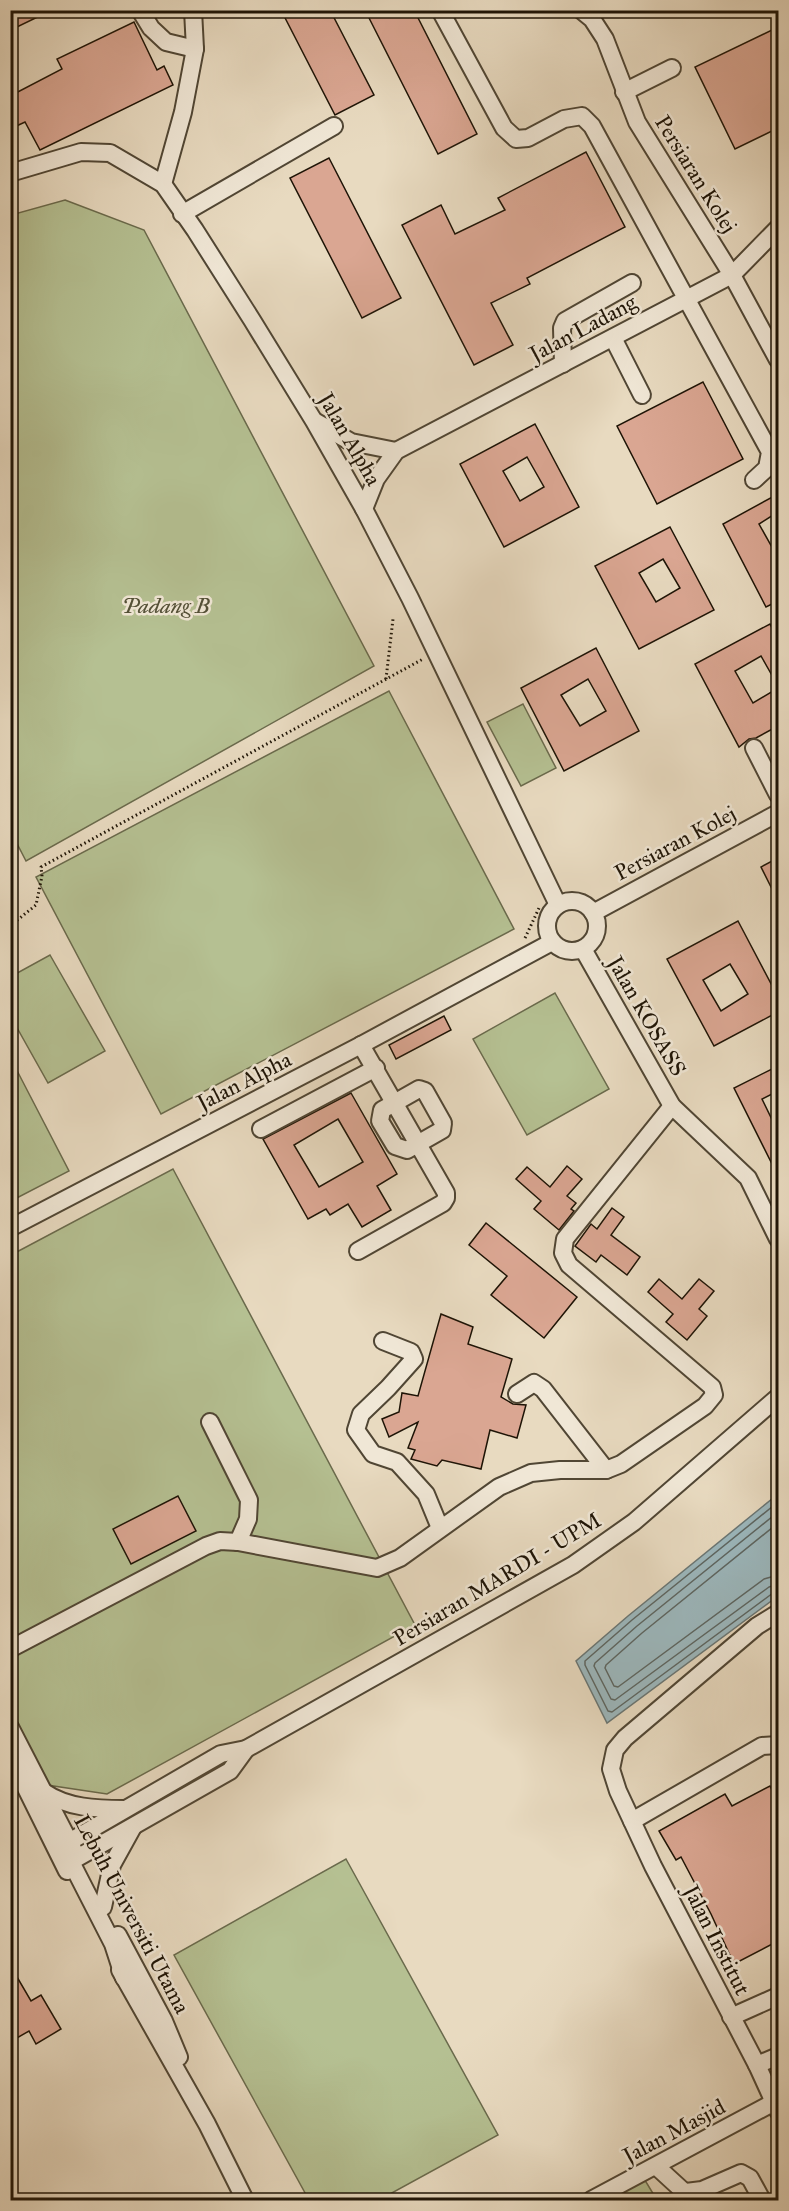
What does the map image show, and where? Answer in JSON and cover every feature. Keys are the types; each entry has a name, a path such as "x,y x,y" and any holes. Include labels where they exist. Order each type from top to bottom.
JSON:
{"street":[{"path":"140,10 151,28 166,42 195,49"},
{"path":"163,184 183,112 195,49 193,10"},
{"path":"440,10 504,128 516,139 528,138 564,119 582,116 592,126 770,452 767,468 754,480"},
{"name":"Persiaran Kolej","path":"581,10 592,20 605,39 637,122 732,275 778,360"},
{"path":"624,92 672,68"},
{"path":"182,214 334,126"},
{"name":"Jalan Alpha","path":"10,173 81,152 110,153 163,184 195,230 314,421 364,509 558,905"},
{"name":"Jalan Ladang","path":"364,509 376,479 396,451 732,275 778,228"},
{"path":"563,364 562,328 565,321 632,283"},
{"path":"613,338 642,395"},
{"path":"314,421 351,442 396,451"},
{"path":"754,748 778,795"},
{"name":"Persiaran Kolej","path":"593,913 778,813"},
{"path":"573,901 588,907 593,913 597,930 594,939 583,949 574,952 565,951 552,942 548,934 548,918 558,905 573,901"},
{"name":"Jalan Alpha","path":"10,1228 361,1045 552,942"},
{"name":"Jalan KOSASS","path":"583,949 672,1106 748,1178 778,1239"},
{"path":"358,1251 443,1203 446,1198 446,1193 361,1045"},
{"path":"261,1129 376,1068"},
{"path":"395,1103 419,1089 426,1091 443,1123 442,1130 418,1144"},
{"path":"10,1649 206,1546 220,1541 238,1542 377,1568 400,1558 499,1487 531,1473 560,1470 606,1470 621,1464 705,1406 714,1395 712,1387 569,1265 563,1253 565,1239 672,1106"},
{"path":"383,1341 411,1352 414,1359 361,1414 356,1430 373,1454 397,1462 426,1494 440,1528"},
{"path":"517,1394 534,1383 543,1389 606,1470"},
{"name":"Persiaran MARDI - UPM","path":"246,1749 573,1565 634,1522 778,1397"},
{"path":"210,1422 249,1500 248,1519 238,1542"},
{"name":"Jalan Institut","path":"777,2105 632,1821 611,1769 615,1750 625,1738 757,1626 778,1613"},
{"name":"Lebuh Universiti Utama","path":"10,1727 44,1792 71,1852 164,2021 207,2124"},
{"path":"632,1821 762,1746 778,1745"},
{"path":"71,1852 124,1809 221,1754 246,1749"},
{"path":"71,1852 134,1826 230,1771 246,1749"},
{"path":"10,1755 29,1780 71,1852 113,1944 124,1978"},
{"name":"Lebuh Universiti Utama","path":"10,1755 60,1858 124,1978 207,2124 245,2200"},
{"path":"44,1792 52,1798 94,1809 124,1809"},
{"path":"103,1907 112,1865 134,1826"},
{"path":"731,2017 778,1996"},
{"path":"758,2066 778,2056"},
{"name":"Jalan Masjid","path":"591,2200 777,2105"},
{"path":"657,2167 690,2196 741,2173 750,2178 762,2200"}],"path":[{"path":"386,679 393,620"},
{"path":"10,926 36,905 42,876 41,867 435,651"},
{"path":"519,944 527,935 539,910 545,877"}],"green space":[{"name":"Padang B","path":"65,200 144,230 374,666 26,861 10,830 11,215"},
{"path":"389,691 514,929 161,1114 36,877"},
{"path":"523,704 556,768 521,786 487,722"},
{"path":"50,955 105,1051 48,1083 11,1017 10,977"},
{"path":"555,993 609,1089 527,1135 473,1039"},
{"path":"11,1059 69,1171 10,1201"},
{"path":"173,1169 415,1625 107,1794 47,1785 11,1713 11,1255"},
{"path":"346,1859 498,2135 379,2200 309,2200 174,1955"},
{"path":"643,2177 657,2200 599,2200"}],"water":[{"path":"778,1494 778,1596 607,1723 576,1661"}],"building":[{"path":"10,10 52,10 17,27"},
{"path":"281,10 330,10 374,95 335,115"},
{"path":"365,10 414,10 477,134 438,154"},
{"path":"134,22 157,70 164,66 173,85 40,150 25,122 10,129 10,96 62,69 57,59"},
{"path":"772,30 778,44 778,128 735,149 695,67"},
{"path":"586,152 625,227 527,278 530,284 491,303 513,345 474,365 402,225 441,205 455,234 505,210 498,198"},
{"path":"329,158 401,298 362,318 290,178"},
{"path":"703,382 743,459 657,504 617,426"},
{"path":"535,424 579,507 504,547 460,464","holes":["527,457 544,487 520,501 503,471"]},
{"path":"778,494 778,512 759,524 778,558 778,601 766,607 723,524"},
{"path":"670,527 714,610 639,649 595,566","holes":["663,559 680,588 656,602 639,573"]},
{"path":"770,624 778,640 778,686 761,656 735,671 753,703 778,688 778,726 756,738 749,739 739,747 695,664"},
{"path":"596,648 639,731 564,771 521,688","holes":["588,679 606,711 580,726 561,695"]},
{"path":"774,860 778,868 778,901 761,867"},
{"path":"738,921 778,997 778,1012 714,1046 667,959","holes":["730,964 748,994 721,1011 703,980"]},
{"path":"444,1016 451,1030 396,1059 389,1045"},
{"path":"778,1066 778,1091 762,1099 778,1132 778,1176 734,1088"},
{"path":"351,1093 397,1174 377,1186 391,1210 362,1227 348,1204 330,1215 326,1209 308,1219 263,1139","holes":["338,1119 363,1162 319,1187 294,1145"]},
{"path":"567,1166 582,1179 567,1196 576,1203 571,1209 574,1211 559,1230 534,1209 541,1201 516,1179 527,1167 550,1187"},
{"path":"612,1208 624,1217 611,1235 640,1257 627,1275 601,1255 596,1262 575,1246 591,1224 597,1229"},
{"path":"486,1223 577,1297 544,1338 491,1295 507,1276 469,1245"},
{"path":"659,1279 682,1299 699,1279 714,1291 699,1309 707,1316 687,1340 666,1322 673,1314 648,1292"},
{"path":"441,1314 473,1327 468,1344 512,1359 501,1397 513,1404 526,1405 517,1438 490,1430 481,1469 442,1460 437,1466 411,1459 415,1450 408,1448 418,1422 389,1437 382,1419 399,1412 402,1393 418,1396"},
{"path":"178,1496 196,1531 131,1564 113,1529"},
{"path":"770,1786 778,1802 778,1941 734,1964 681,1857 676,1860 659,1831 725,1794 732,1806"},
{"path":"10,1965 31,2001 41,1995 61,2029 36,2044 29,2031 10,2042 10,2016 16,2012 10,2003"}]}
